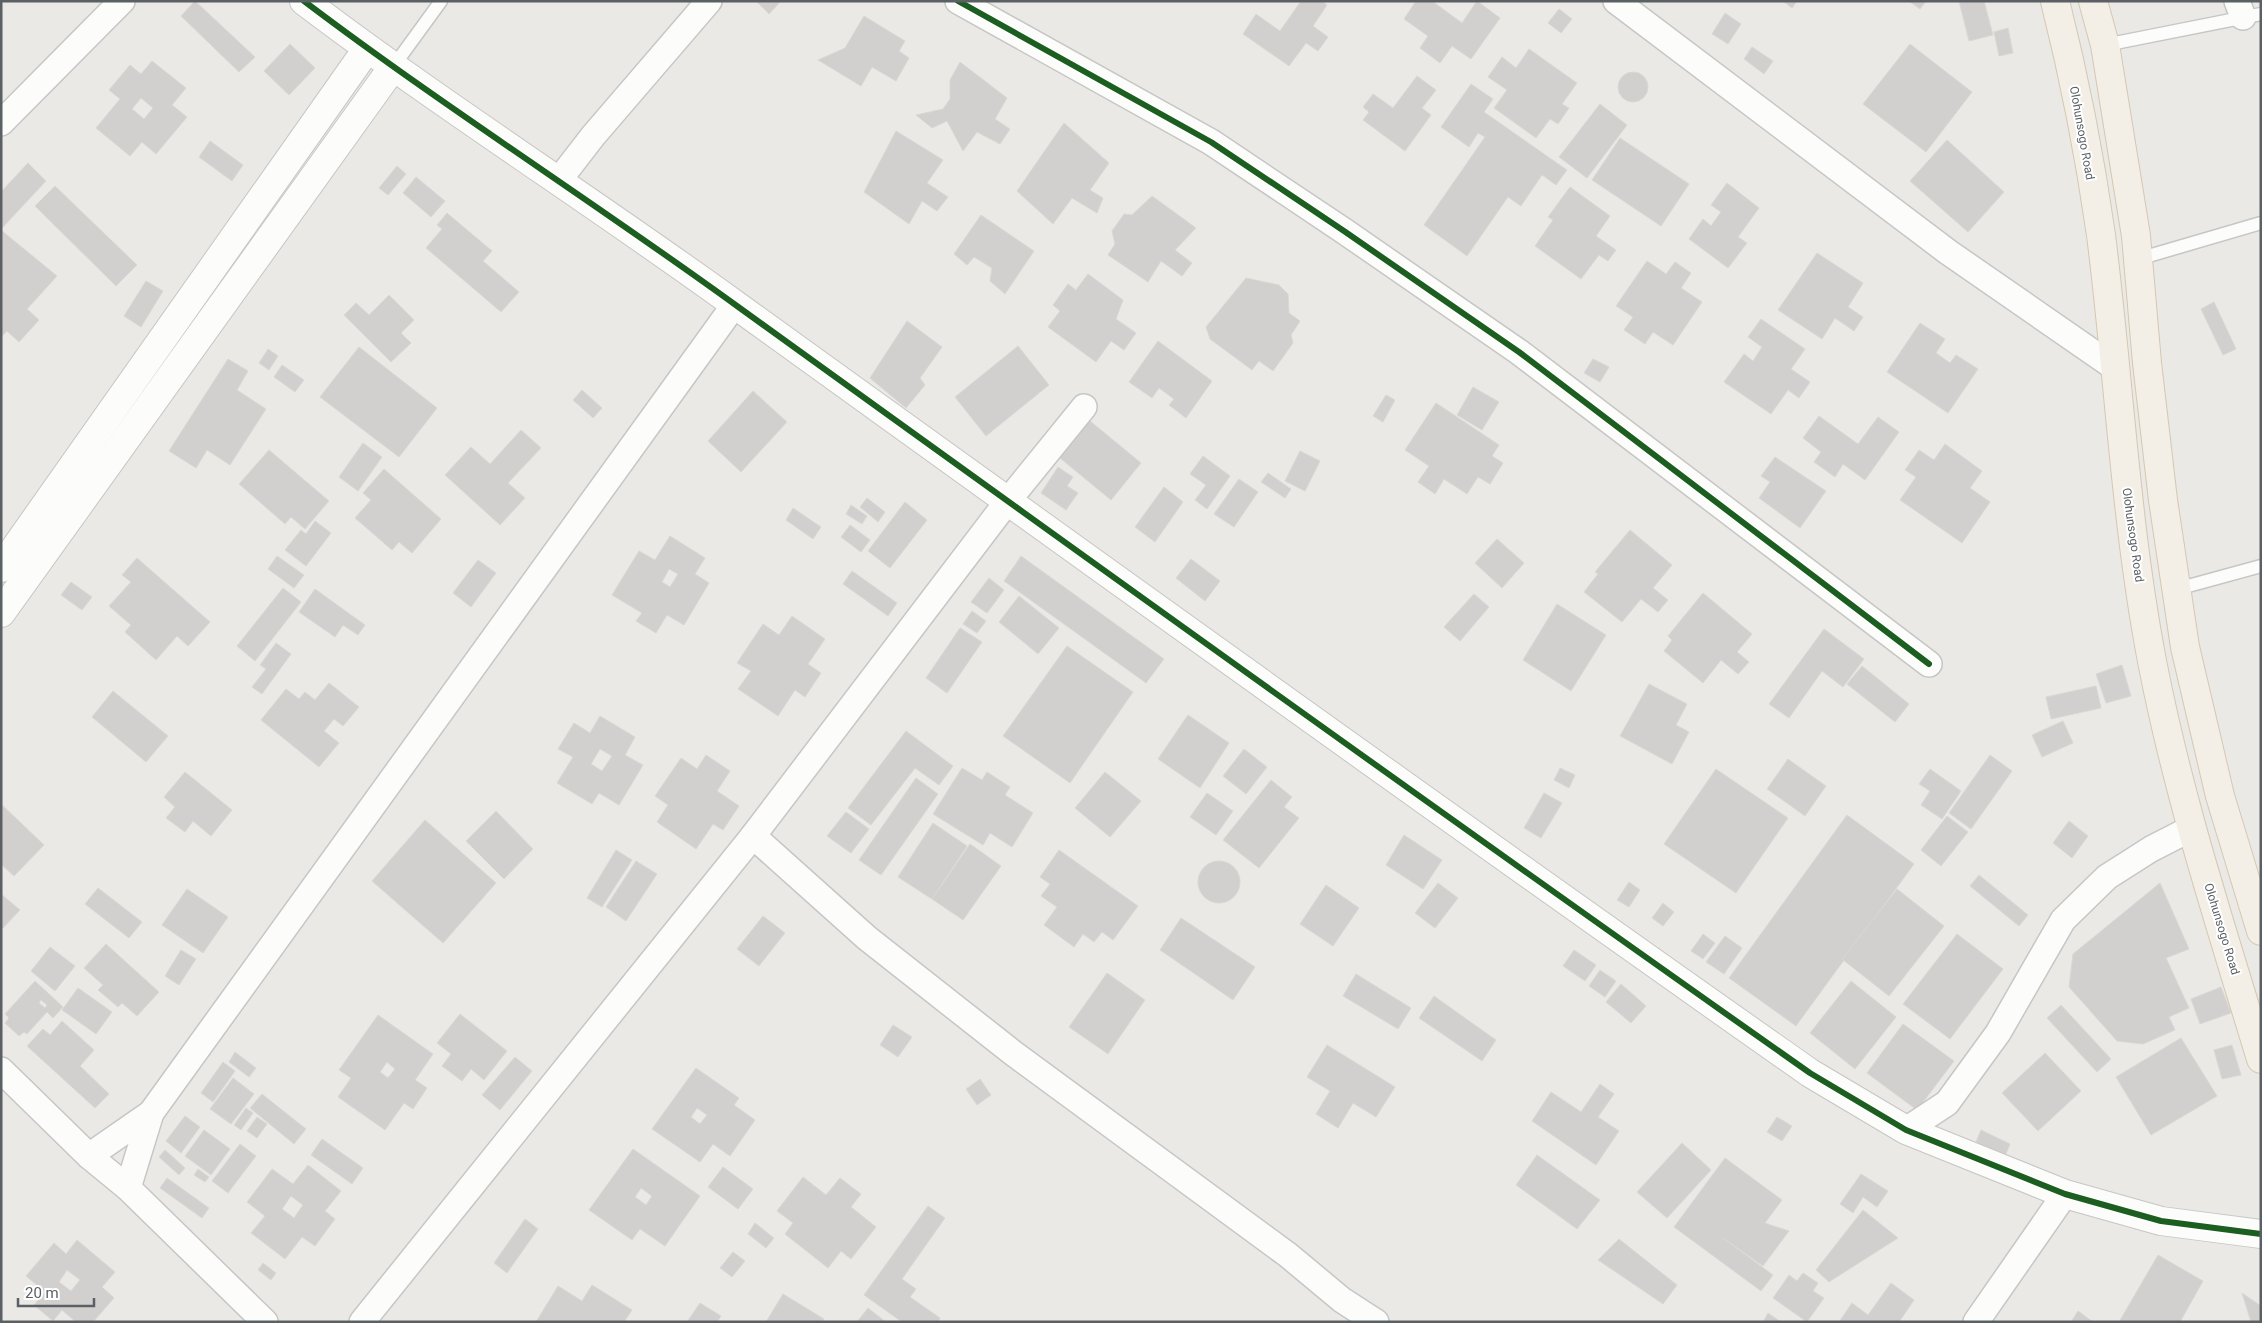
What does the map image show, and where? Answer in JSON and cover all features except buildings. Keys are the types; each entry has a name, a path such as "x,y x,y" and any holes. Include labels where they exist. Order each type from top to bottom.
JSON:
{"main road":[{"name":"Olohunsogo Road","path":"2055,1 2068,53 2100,235 2129,513 2152,660 2192,828 2261,1059"},
{"path":"2093,1 2105,45 2138,259 2147,363 2185,647 2220,796 2261,931"}],"street":[{"path":"1,123 122,1"},
{"path":"304,1 367,49 559,180 735,304 1007,502 1810,1073 1906,1130 2065,1194 2161,1221 2261,1234"},
{"path":"559,180 593,136 709,1"},
{"path":"958,1 1211,142 1344,231 1518,352 1929,664"},
{"path":"1616,1 1948,252 2114,367"},
{"path":"1,568 367,49"},
{"path":"1,613 393,67"},
{"path":"128,1188 151,1113 735,304"},
{"path":"362,1322 753,836 1007,502 1084,407"},
{"path":"1906,1130 1947,1103 1998,1033 2064,920 2107,877 2151,849 2192,828"},
{"path":"753,836 867,938 1013,1053 1288,1255 1342,1300 1376,1322"},
{"path":"1,1070 90,1156 128,1188 265,1322"},
{"path":"90,1156 151,1113"},
{"path":"1976,1322 2065,1194"}],"lane":[{"path":"393,67 441,1"},
{"path":"2105,45 2247,11"},
{"path":"2138,259 2261,222"},
{"path":"2176,589 2261,566"}],"cycle path":[{"path":"304,1 411,79 683,267 1272,691 1810,1073 1906,1130 2065,1194 2161,1221 2261,1234"},
{"path":"958,1 1211,142 1344,231 1519,352 1929,664"}]}
